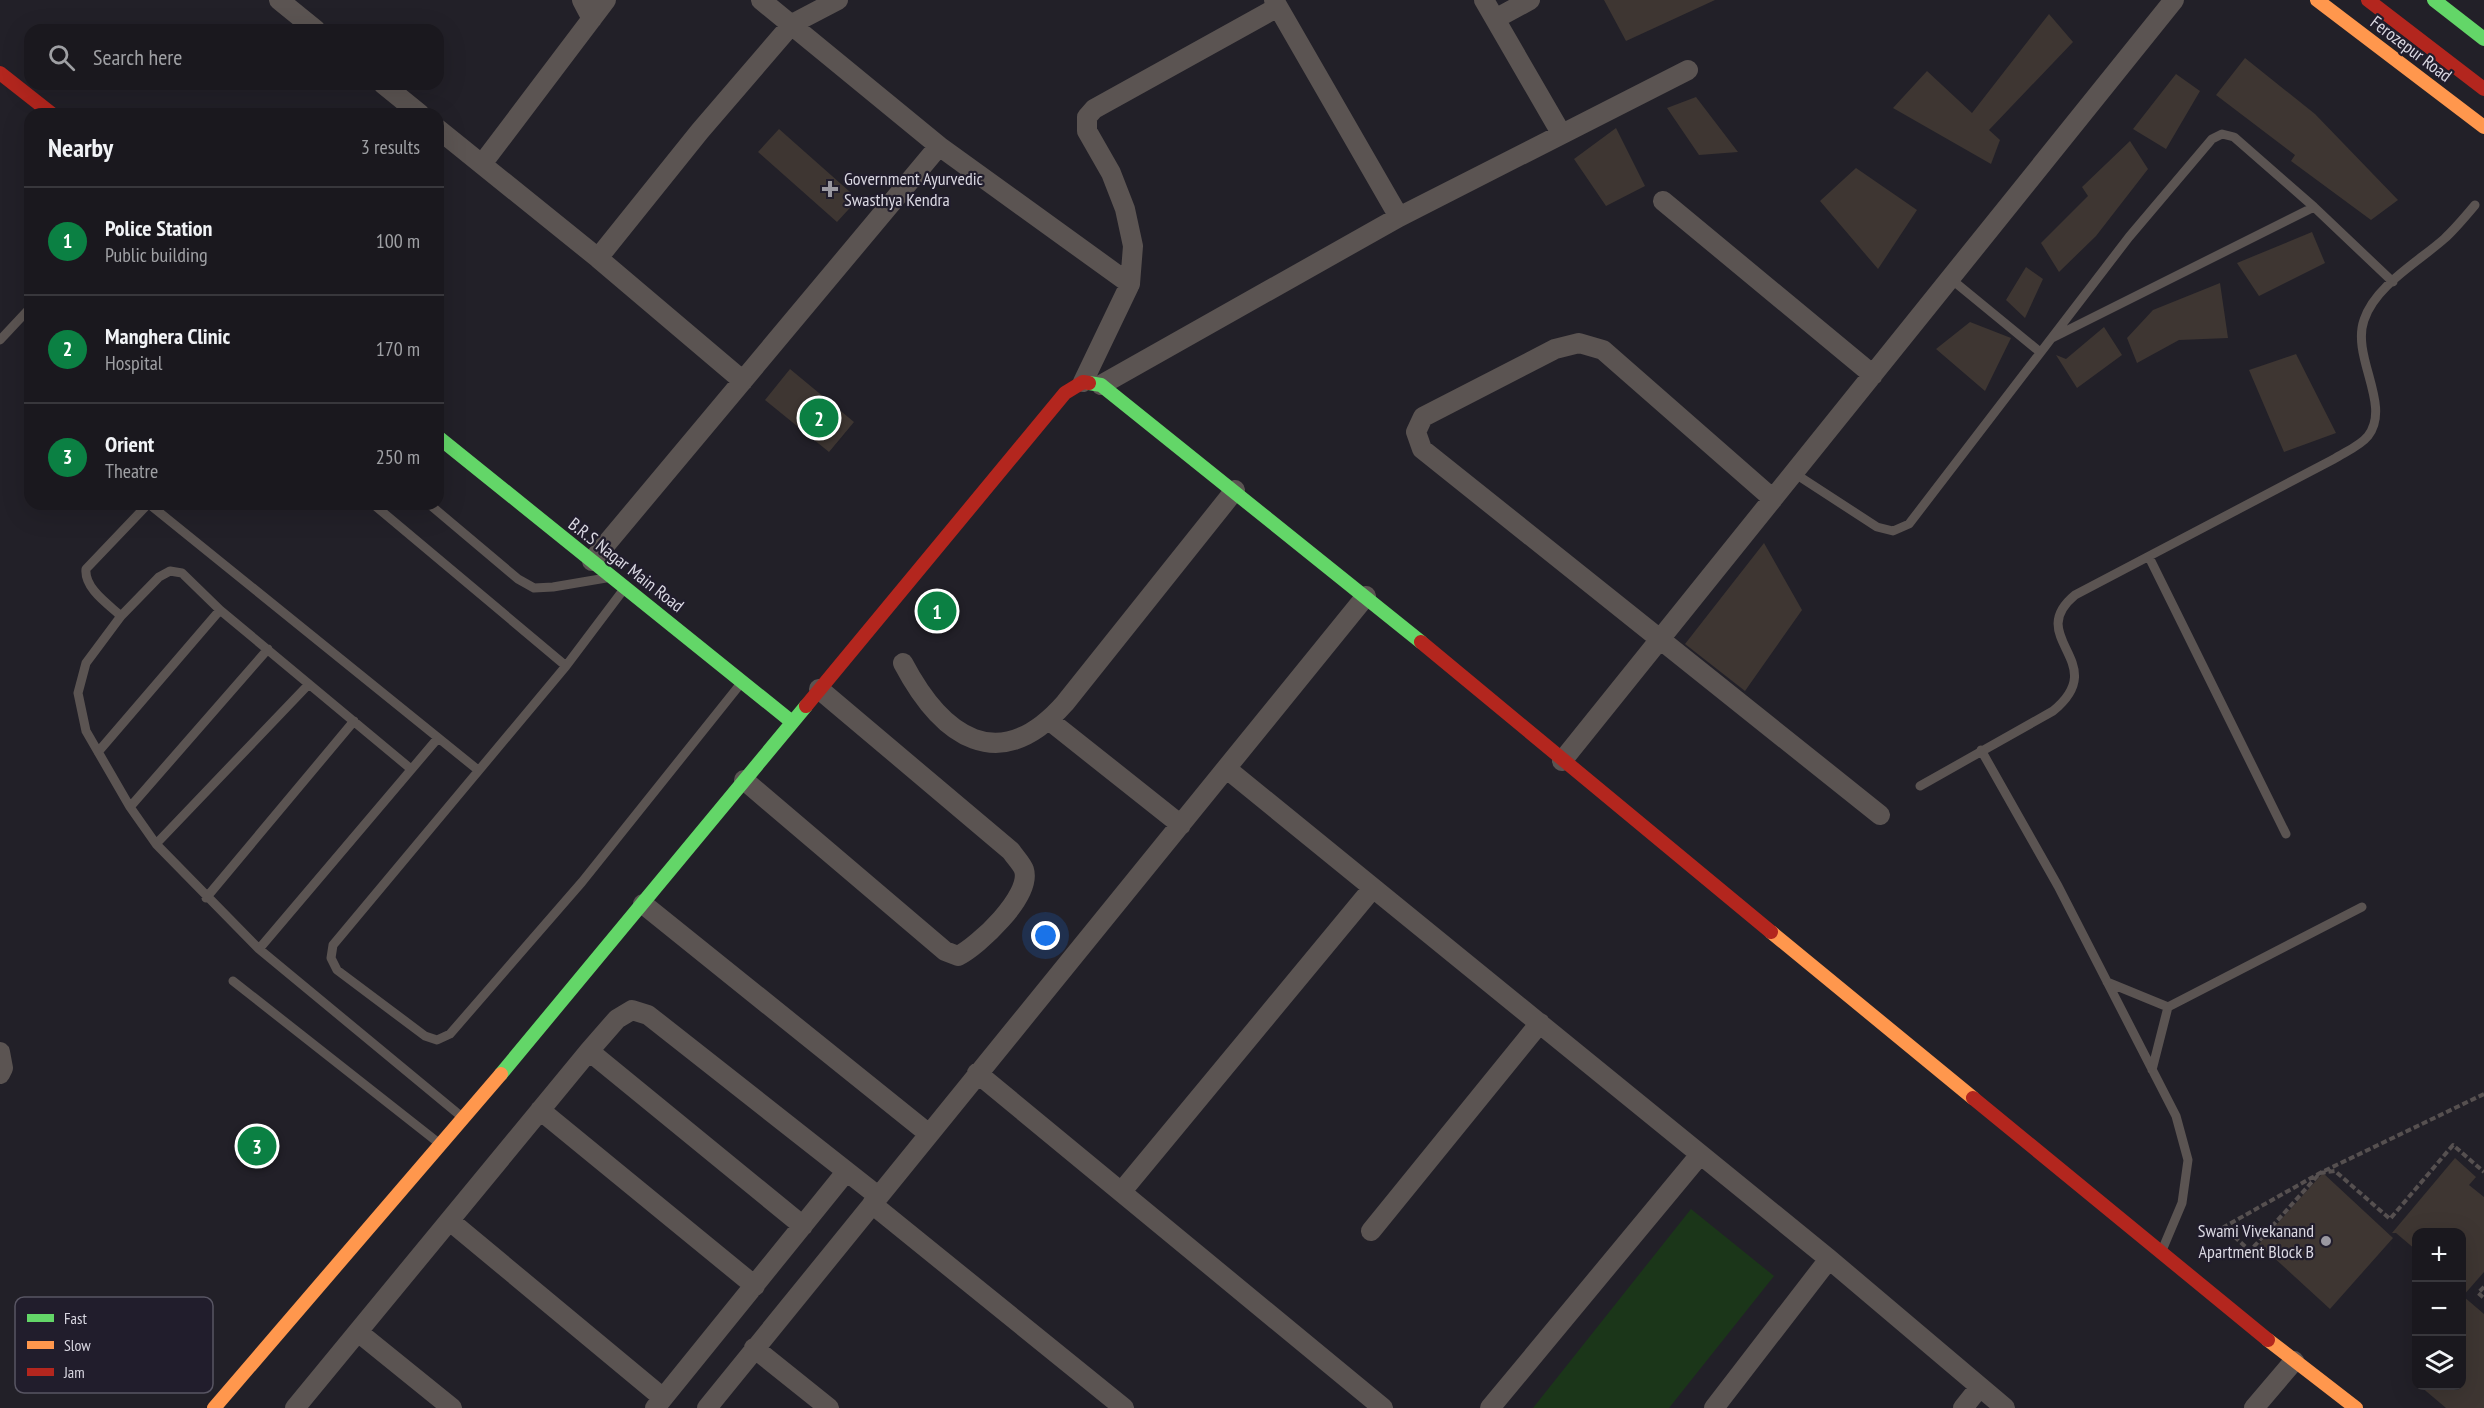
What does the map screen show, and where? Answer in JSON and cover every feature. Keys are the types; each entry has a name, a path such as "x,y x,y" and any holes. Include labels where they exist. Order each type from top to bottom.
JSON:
{"main road":[{"name":"Ferozepur Road","path":"2317,0 2484,127"},
{"path":"2368,0 2484,89"},
{"path":"2434,0 2484,39"},
{"path":"0,73 44,108"},
{"path":"214,1408 442,1145 1065,393 1092,384 1235,490 1366,596 1562,761 2161,1252 2356,1408"},
{"name":"B.R.S Nagar Main Road","path":"444,442 744,681 792,723"}],"street":[{"path":"279,0 309,24"},
{"path":"582,0 592,19"},
{"path":"482,164 606,0"},
{"path":"761,0 939,146 1130,284"},
{"path":"598,258 700,131 792,24 838,0"},
{"path":"1484,0 1561,133"},
{"path":"1495,19 1530,0"},
{"path":"1092,384 1130,284 1133,246 1125,209 1111,173 1087,131 1087,117 1094,109 1276,3 1399,217"},
{"path":"1562,761 2176,3"},
{"path":"1092,384 1399,217 1688,70"},
{"path":"390,90 413,108"},
{"path":"444,134 598,258 743,381"},
{"path":"592,561 939,146"},
{"path":"1663,201 1873,375"},
{"path":"1773,499 1603,350 1579,343 1555,349 1423,417 1416,432 1422,449 1880,815"},
{"path":"903,663 920,695 940,719 972,737 999,745 1029,735 1050,721 1235,490"},
{"path":"707,1408 1366,596"},
{"path":"744,780 945,951 958,956 972,949 1012,906 1023,888 1024,871 1011,851 819,689"},
{"path":"1050,721 1181,825"},
{"path":"1227,769 1829,1259 2005,1408"},
{"path":"1122,1191 1372,889"},
{"path":"643,904 929,1134"},
{"path":"294,1408 589,1051 617,1019 632,1010 648,1015 846,1172 875,1200 1124,1408"},
{"path":"1371,1231 1540,1023"},
{"path":"589,1051 803,1226"},
{"path":"0,1052 3,1068 0,1074"},
{"path":"977,1073 1383,1408"},
{"path":"540,1110 755,1286"},
{"path":"1490,1408 1700,1156"},
{"path":"450,1221 659,1403 846,1172"},
{"path":"1714,1408 1829,1259"},
{"path":"358,1332 452,1408"},
{"path":"754,1348 829,1408"},
{"path":"2254,1408 2294,1360"},
{"path":"1963,1408 1979,1388"}],"lane":[{"path":"1794,473 1877,527 1893,531 1909,524 2129,237 2212,139 2222,134 2234,137 2314,207 2393,282"},
{"path":"1920,786 2053,711 2069,698 2076,684 2074,666 2061,638 2057,621 2063,605 2075,595 2334,459 2368,436 2375,422 2376,406 2362,347 2363,321 2375,300 2447,236 2475,206"},
{"path":"2050,339 2314,207"},
{"path":"1951,279 2040,352"},
{"path":"0,340 24,314"},
{"path":"121,616 90,586 85,577 86,569 142,510"},
{"path":"155,510 477,770"},
{"path":"380,510 566,666"},
{"path":"436,510 518,579 534,588 613,577"},
{"path":"2149,557 2286,834"},
{"path":"411,769 220,610 182,573 170,571 159,577 121,616 86,663 78,693 86,730 130,807 156,844 206,898 259,949 464,1118"},
{"path":"626,587 566,666 333,945 331,957 337,970 425,1036 437,1040 450,1034 582,882 744,681"},
{"path":"98,752 220,610"},
{"path":"130,807 268,649"},
{"path":"156,844 309,684"},
{"path":"206,898 354,721"},
{"path":"259,949 438,738"},
{"path":"1981,750 2058,886 2176,1116 2188,1160 2182,1203 2161,1252"},
{"path":"2152,1070 2168,1007 2362,907"},
{"path":"233,981 442,1145"},
{"path":"2107,982 2168,1007"}],"path":[{"path":"2484,1094 2320,1173 2224,1227 2250,1251 2320,1173 2335,1171 2390,1219 2453,1145 2484,1172"},
{"path":"2484,1287 2478,1293 2484,1298"}],"green space":[{"path":"1691,1209 1774,1276 1669,1408 1533,1408"}],"building":[{"path":"1604,0 1715,0 1626,41"},
{"path":"2049,14 2073,42 1989,130 2000,140 1991,164 1893,108 1927,71 1972,113"},
{"path":"2245,58 2315,114 2398,200 2371,220 2291,161 2295,155 2216,95"},
{"path":"2176,74 2200,91 2166,149 2133,129"},
{"path":"1696,97 1738,152 1699,155 1667,108"},
{"path":"1616,128 1645,186 1606,206 1574,159"},
{"path":"779,129 858,199 837,222 758,152"},
{"path":"2130,141 2148,169 2096,236 2059,272 2041,243 2088,196 2082,187"},
{"path":"1856,168 1917,210 1878,269 1820,201"},
{"path":"2312,232 2325,263 2259,296 2237,263"},
{"path":"2026,267 2043,279 2025,318 2006,300"},
{"path":"2220,283 2228,338 2179,340 2137,363 2127,338 2153,310"},
{"path":"1970,322 2011,338 1985,391 1936,349"},
{"path":"2104,327 2122,355 2077,388 2056,355 2066,359"},
{"path":"2296,354 2336,433 2284,452 2249,370"},
{"path":"790,369 854,422 829,452 765,400"},
{"path":"1764,543 1802,610 1745,691 1685,644"},
{"path":"2455,1158 2476,1177 2469,1185 2484,1197 2484,1272 2466,1293 2466,1228 2412,1228 2412,1247 2396,1233 2392,1233"},
{"name":"Swami Vivekanand Apartment Block B","path":"2323,1173 2393,1238 2330,1309 2259,1244"},
{"path":"2466,1299 2484,1314 2484,1408 2446,1408 2425,1390 2466,1390"}],"traffic: fast":[{"path":"2434,0 2452,14"},
{"path":"2452,14 2484,39"},
{"path":"1089,383 1101,385 1421,642"},
{"path":"444,442 792,722"},
{"path":"501,1074 806,706"}],"traffic: slow":[{"path":"2317,0 2484,127"},
{"path":"1771,932 1973,1098"},
{"path":"214,1408 501,1074"},
{"path":"2268,1340 2356,1408"}],"traffic: jam":[{"path":"2368,0 2454,66"},
{"path":"2454,66 2484,89"},
{"path":"0,73 44,108"},
{"path":"806,706 1065,393 1083,382 1089,383"},
{"path":"1421,642 1771,932"},
{"path":"1973,1098 2268,1340"}],"place":[{"name":"Government Ayurvedic Swasthya Kendra","path":"830,189"},
{"name":"Manghera Clinic","path":"819,418"},
{"name":"Police Station","path":"937,611"},
{"name":"Orient","path":"257,1146"},
{"name":"Swami Vivekanand Apartment Block B","path":"2326,1241"}]}
